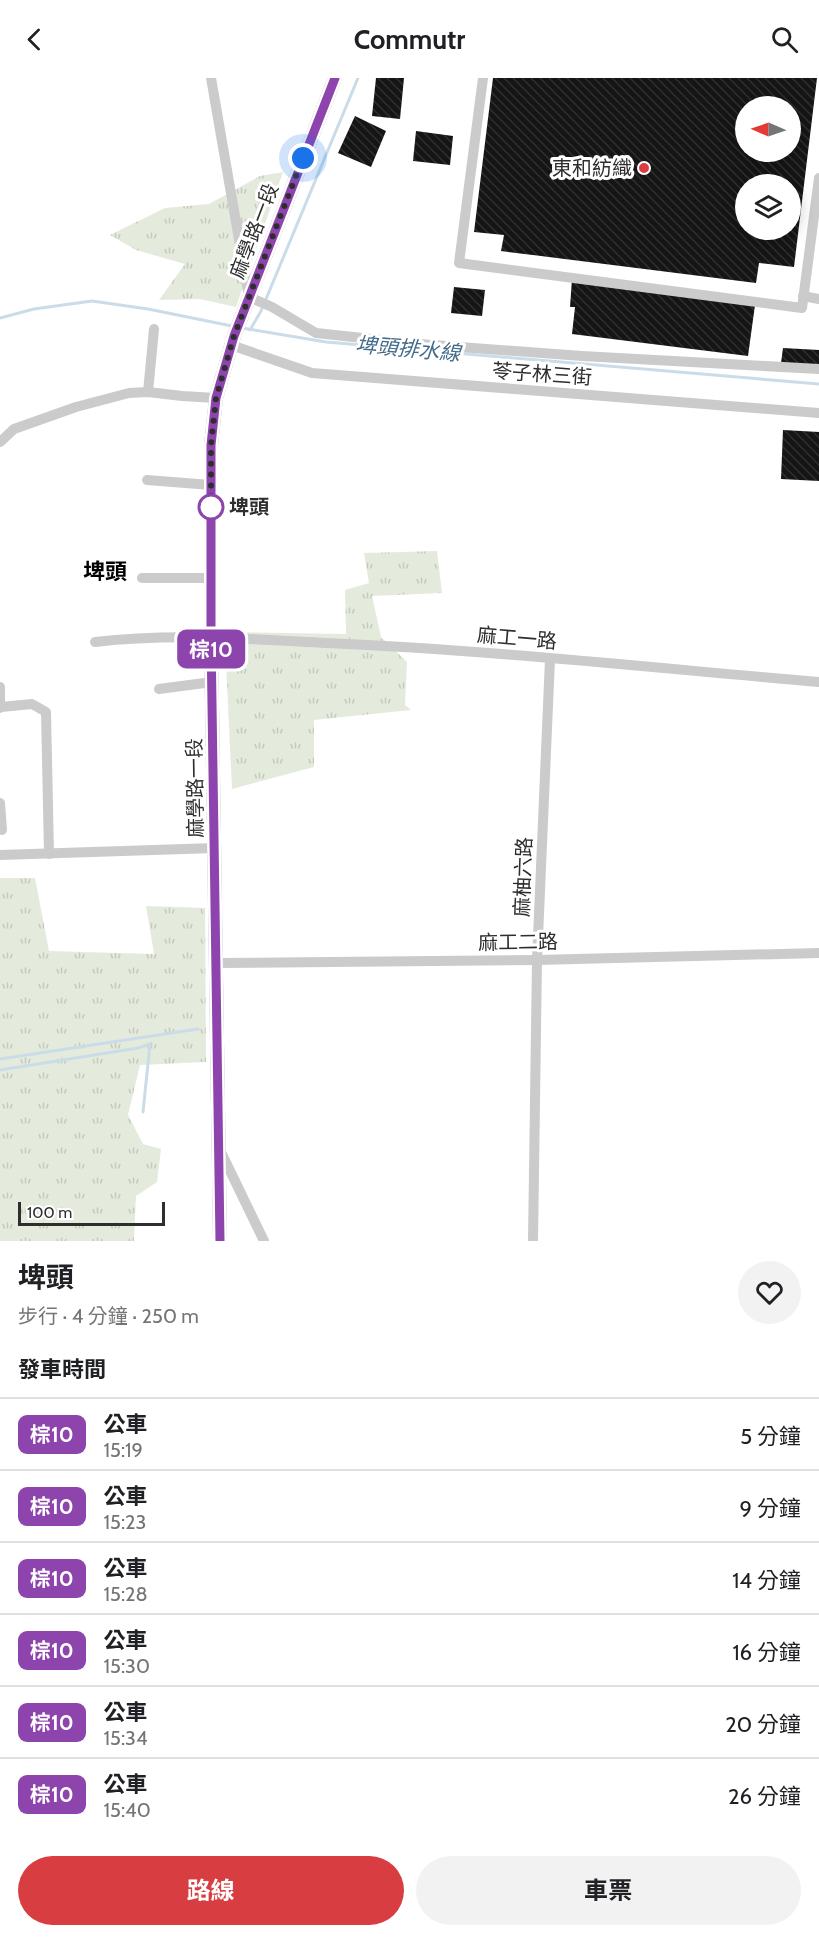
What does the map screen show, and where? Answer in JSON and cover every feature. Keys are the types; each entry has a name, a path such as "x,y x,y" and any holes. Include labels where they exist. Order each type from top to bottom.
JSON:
{"main road":[{"name":"麻學路一段","path":"220,1241 211,637 211,445 216,398 232,341 335,78"}],"street":[{"path":"212,78 249,297 272,307 316,333 419,344 582,356 819,369"},
{"path":"483,78 459,263 802,308 819,178"},
{"path":"803,296 819,299"},
{"path":"148,392 154,329"},
{"name":"苓子林三街","path":"232,341 312,373 819,412"},
{"path":"0,442 14,429 76,407 129,393 148,392 216,398"},
{"path":"147,480 211,485"},
{"path":"142,578 211,578"},
{"name":"麻工一路","path":"95,642 138,637 211,637 386,645 819,682"},
{"name":"麻柚六路","path":"533,1241 537,960 550,659"},
{"path":"159,689 212,682"},
{"path":"0,687 1,707 32,704 46,712 49,854"},
{"path":"0,803 2,830"},
{"path":"0,855 215,848"},
{"name":"麻工二路","path":"217,963 537,960 819,953"},
{"path":"220,1149 264,1241"}],"green space":[{"path":"283,172 236,307 200,299 159,300 185,264 136,250 110,235 165,208 209,204 260,176"},
{"path":"437,551 442,593 372,596 381,637 407,662 405,705 411,710 314,720 314,767 232,789 226,662 229,632 346,634 345,590 369,583 364,553"},
{"path":"0,878 35,878 49,951 154,954 146,906 205,908 206,1062 140,1065 128,1115 143,1144 161,1149 157,1182 136,1196 134,1241 0,1241"}],"building":[{"path":"376,78 404,78 400,119 372,116"},
{"name":"東和紡織","path":"493,78 817,78 801,209 801,174 735,174 735,240 797,240 794,267 759,263 756,283 501,251 504,235 474,232"},
{"path":"355,116 386,131 371,167 338,153"},
{"path":"416,131 453,136 450,165 413,161"},
{"path":"572,279 755,305 748,356 572,334 575,307 570,307"},
{"path":"454,287 485,290 482,316 451,313"},
{"path":"783,348 819,350 819,366 781,363"},
{"path":"783,430 819,432 819,481 781,479"}],"waterway":[{"path":"250,330 261,311 358,78"},
{"name":"埤頭排水線","path":"0,318 34,309 92,301 148,309 232,326"},
{"name":"埤頭排水線","path":"242,328 326,342 819,384"},
{"path":"0,1059 198,1029"},
{"path":"0,1070 138,1048 150,1044 143,1112"}],"bus line":[{"name":"棕10","path":"220,1241 211,637 211,445 216,398 234,336 335,78"}],"place":[{"name":"東和紡織","path":"644,168"},
{"name":"埤頭","path":"211,507"}],"district":[{"name":"埤頭","path":"105,571"}],"route":[{"path":"211,507 211,445 216,398 234,336 303,158"}]}
